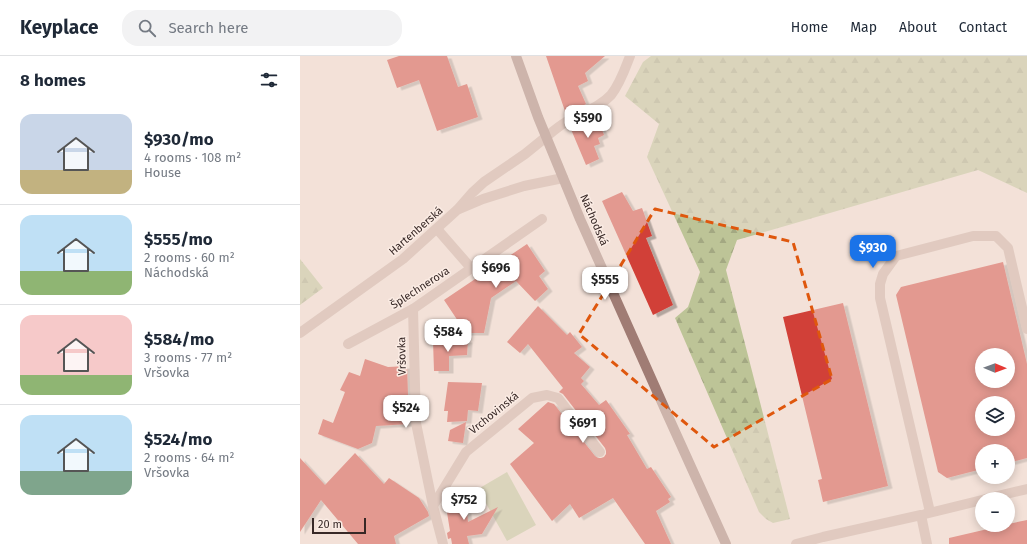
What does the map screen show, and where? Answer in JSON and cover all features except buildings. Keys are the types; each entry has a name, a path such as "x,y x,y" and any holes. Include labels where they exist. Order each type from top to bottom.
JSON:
{"main road":[{"name":"Náchodská","path":"516,56 546,137 583,226 726,544"}],"street":[{"path":"457,210 484,182 566,122 604,102 619,84 630,56"},
{"name":"Hartenberská","path":"300,333 403,259 457,210 484,199 524,186 563,178"},
{"name":"Šplechnerova","path":"348,344 413,308 542,219"},
{"path":"437,229 471,268"},
{"path":"927,544 926,514 880,298 880,284 883,274 896,256 973,236 996,236 1008,248 1027,329"},
{"name":"Vršovka","path":"413,308 416,423 433,506 443,544"},
{"name":"Vrchovinská","path":"433,506 466,452 532,398 547,395 558,398 600,452"},
{"path":"1014,492 1027,489"},
{"path":"796,544 975,502"}],"highlighted area":[{"path":"655,209 793,242 832,379 714,447 579,334"}],"green space":[{"path":"651,56 1027,56 1027,193 978,170 737,240 726,270 790,519 773,523 759,512 675,318 688,307 700,272 647,157 659,124 625,96 643,62"},
{"path":"300,259 323,288 300,305"},
{"path":"507,472 536,525 507,541 478,489"}]}
